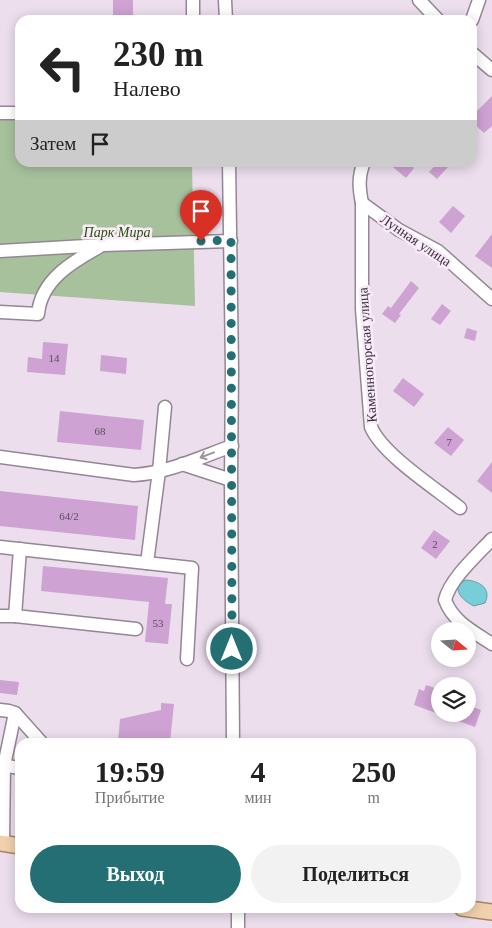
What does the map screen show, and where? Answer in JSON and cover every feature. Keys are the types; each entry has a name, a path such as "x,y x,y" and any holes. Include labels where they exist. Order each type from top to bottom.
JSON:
{"main road":[{"path":"2,843 15,845"},
{"path":"476,910 492,912"}],"street":[{"path":"193,0 193,15"},
{"path":"226,0 226,15"},
{"path":"419,0 433,15"},
{"path":"474,15 479,0"},
{"path":"477,57 492,70"},
{"path":"0,113 15,113"},
{"path":"229,167 233,738"},
{"name":"Каменногорская улица","path":"363,167 359,179 362,203 362,309 371,427 375,436 388,452 460,508"},
{"name":"Лунная улица","path":"362,203 399,230 438,251 492,299"},
{"path":"0,251 103,244 231,240"},
{"path":"0,312 38,314 38,307 48,284 71,263 103,244"},
{"path":"147,563 165,407"},
{"path":"0,457 134,475 159,471 232,446"},
{"path":"182,464 231,480"},
{"path":"492,540 455,580 449,588 445,600 453,616 464,626 492,644"},
{"path":"0,547 192,568 187,659"},
{"path":"14,616 20,550"},
{"path":"0,616 136,629"},
{"path":"0,710 15,713 37,738"},
{"path":"2,843 2,765 15,713"},
{"path":"2,765 15,767"},
{"path":"238,913 238,928"}],"green space":[{"name":"Парк Мира","path":"0,117 15,118 15,167 192,167 195,306 0,292"}],"water":[{"path":"466,580 483,586 487,593 485,603 474,606 462,598 458,590 461,583"}],"building":[{"path":"113,0 133,0 133,15 113,15"},
{"path":"492,96 492,126 484,133 477,127 477,111"},
{"path":"393,167 413,167 414,168 406,178"},
{"path":"434,167 448,167 437,179 429,172"},
{"path":"453,206 465,216 451,233 439,222"},
{"path":"492,234 492,268 475,256"},
{"path":"411,281 419,288 399,314 401,315 395,323 382,314 388,306 391,308"},
{"path":"442,304 451,311 440,325 431,319"},
{"path":"467,328 477,331 475,341 464,338"},
{"path":"43,342 68,344 65,375 27,372 28,357 42,359"},
{"path":"101,355 127,358 126,374 100,371"},
{"path":"403,378 424,394 414,407 393,391"},
{"path":"60,411 144,420 141,450 57,442"},
{"path":"448,427 464,440 451,456 434,443"},
{"path":"492,462 492,493 477,481"},
{"path":"0,491 138,506 135,540 0,526"},
{"path":"434,530 450,541 436,559 421,548"},
{"path":"43,566 168,578 165,604 172,604 168,644 145,642 149,602 41,591"},
{"path":"0,680 19,682 17,695 0,693"},
{"path":"426,685 431,687 431,711 414,705 419,689 424,691"},
{"path":"161,703 174,704 170,738 118,738 120,719 161,710"},
{"path":"476,708 481,710 475,727 461,722 476,722"}],"route":[{"path":"201,241 231,240 232,649"}]}
